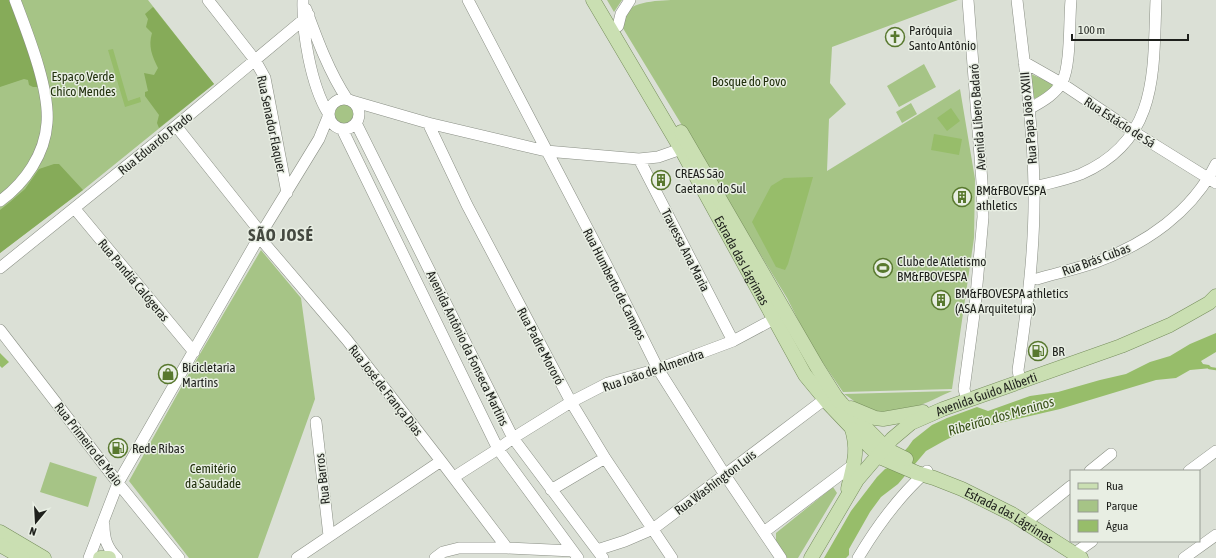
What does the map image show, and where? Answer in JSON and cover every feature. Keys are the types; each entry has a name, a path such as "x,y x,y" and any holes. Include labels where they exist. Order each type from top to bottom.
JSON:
{"main road":[{"name":"Estrada das Lágrimas","path":"593,0 685,147 836,397 887,454"},
{"name":"Estrada das Lágrimas","path":"602,0 685,147 774,319 805,375 825,399 851,427 887,454 1012,514 1078,556"},
{"name":"Avenida Guido Aliberti","path":"811,558 857,480 887,454 892,439 911,424 943,409 1121,346 1163,328 1208,303 1216,296"},
{"path":"842,404 862,414 883,419 943,409"},
{"path":"844,502 856,450 856,444 851,427"},
{"path":"0,532 44,558"},
{"path":"0,545 23,558"},
{"path":"100,558 109,558"}],"street":[{"path":"0,201 15,189 32,166 43,146 48,122 46,101 41,77 15,0"},
{"name":"Rua Senador Flaquer","path":"208,0 255,60 264,78 287,193"},
{"path":"303,0 306,17 308,48 316,89 332,125 341,129"},
{"name":"Rua Humberto de Campos","path":"468,0 606,264 658,369 725,475 781,558"},
{"path":"618,26 621,14 630,0"},
{"name":"Avenida Líbero Badaró","path":"967,401 964,389 974,307 982,217 982,182 968,0"},
{"name":"Rua Papa João XXIII","path":"1017,0 1029,109 1034,187 1031,259 1018,370 1020,381"},
{"path":"1029,109 1054,92 1061,83 1065,74 1071,0"},
{"path":"1034,187 1081,174 1098,165 1116,153 1134,132 1149,95 1153,66 1156,0"},
{"path":"306,17 320,43 341,90 357,106 360,115 352,128 330,132 319,139"},
{"name":"Rua Eduardo Prado","path":"0,268 176,126 306,17"},
{"path":"308,48 320,43"},
{"name":"Rua Estácio de Sá","path":"1024,62 1061,83 1134,132 1212,180"},
{"path":"89,558 104,523 118,483 260,235 319,139 334,103 339,100 350,100 428,123 546,151 639,159 658,157 685,147"},
{"path":"357,122 377,112 395,113"},
{"name":"Avenida Antônio da Fonseca Martins","path":"357,122 513,438 600,554"},
{"name":"Rua Padre Mororó","path":"428,123 467,205 571,402 605,458 672,558"},
{"name":"Rua José de França Dias","path":"176,126 260,235 347,340 441,460 507,548"},
{"name":"Avenida Antônio da Fonseca Martins","path":"341,129 498,449 575,554"},
{"name":"Travessa Ana Maria","path":"639,159 733,342"},
{"name":"Rua Brás Cubas","path":"1037,279 1096,262 1131,248 1163,227 1176,216 1212,180 1216,164"},
{"name":"Rua Pandiá Calógeras","path":"75,208 194,352"},
{"name":"Rua Papa João XXIII","path":"1027,302 1037,279 1031,259"},
{"name":"Rua João de Almendra","path":"454,477 571,402 608,383 658,369 733,342 774,319"},
{"name":"Rua Primeiro de Maio","path":"0,330 178,558"},
{"name":"Rua Washington Luis","path":"600,554 653,529 825,399"},
{"name":"Rua Barros","path":"316,422 329,536"},
{"path":"1190,470 1216,452"},
{"path":"1091,470 1111,454"},
{"path":"551,490 605,458"},
{"path":"297,558 441,460"},
{"path":"764,532 853,465"},
{"path":"858,558 871,536 896,503 925,472"},
{"path":"1026,523 1070,487"},
{"path":"104,523 105,542 117,558"},
{"path":"1184,558 1216,535"},
{"path":"1078,556 1091,542"},
{"path":"435,558 443,552 459,548 507,548 575,554"}],"green space":[{"name":"Espaço Verde Chico Mendes","path":"0,0 148,0 214,84 83,190 0,253"},
{"path":"607,0 622,0 614,12"},
{"name":"Bosque do Povo","path":"667,0 958,0 832,47 830,83 846,104 829,119 827,171 960,89 975,179 974,238 952,389 843,392 812,347 787,298 621,25 623,17 629,9 635,5"},
{"path":"924,64 936,87 899,107 887,86"},
{"path":"1031,74 1054,84 1044,96 1032,99"},
{"path":"344,102 352,106 356,114 352,122 344,126 336,122 332,114 336,106"},
{"path":"911,103 917,114 902,123 896,112"},
{"name":"Cemitério da Saudade","path":"261,250 301,298 315,399 258,558 189,558 129,481 197,359"},
{"path":"952,391 906,411 887,414 874,413 844,394"},
{"path":"50,462 97,477 88,507 40,492"},
{"path":"833,487 837,493 798,558 785,558 776,543 776,533"}],"shaded area":[{"path":"0,0 12,0 24,33 38,87 29,85 28,80 24,79 0,87"},
{"path":"153,7 214,84 159,128 157,123 159,115 145,96 145,92 148,91 144,73 154,75 158,68 151,51 150,42 152,33 146,27 148,19 145,14"},
{"path":"54,164 59,164 83,190 0,253 0,210 25,189 39,169"}],"water":[{"path":"113,49 128,101 140,97 141,102 125,107 108,50"},
{"path":"951,108 960,121 947,131 937,118"},
{"path":"934,134 962,139 959,155 931,150"},
{"path":"813,177 788,264 785,270 776,267 752,222 771,186 784,178"},
{"name":"Ribeirão dos Meninos","path":"1216,333 1216,352 1201,361 1203,364 1209,365 1212,368 1190,370 1176,378 1156,380 1060,409 961,432 926,451 898,484 881,497 870,512 849,549 849,555 846,558 824,558 851,511 877,477 885,469 890,467 913,440 932,425 977,407 988,411 1030,396 1058,392 1126,374 1150,362 1170,356 1190,344"},
{"path":"0,353 9,362 2,368 0,366"}],"waterway":[{"path":"1209,368 1216,369"}],"place":[{"name":"Paróquia Santo Antônio","path":"895,37"},
{"name":"CREAS São Caetano do Sul","path":"661,180"},
{"name":"BM&FBOVESPA athletics","path":"962,197"},
{"name":"Clube de Atletismo BM&FBOVESPA","path":"883,268"},
{"name":"BM&FBOVESPA athletics (ASA Arquitetura)","path":"941,300"},
{"name":"BR","path":"1038,351"},
{"name":"Bicicletaria Martins","path":"168,374"},
{"name":"Rede Ribas","path":"118,448"}],"district":[{"name":"SÃO JOSÉ","path":"281,235"}]}
